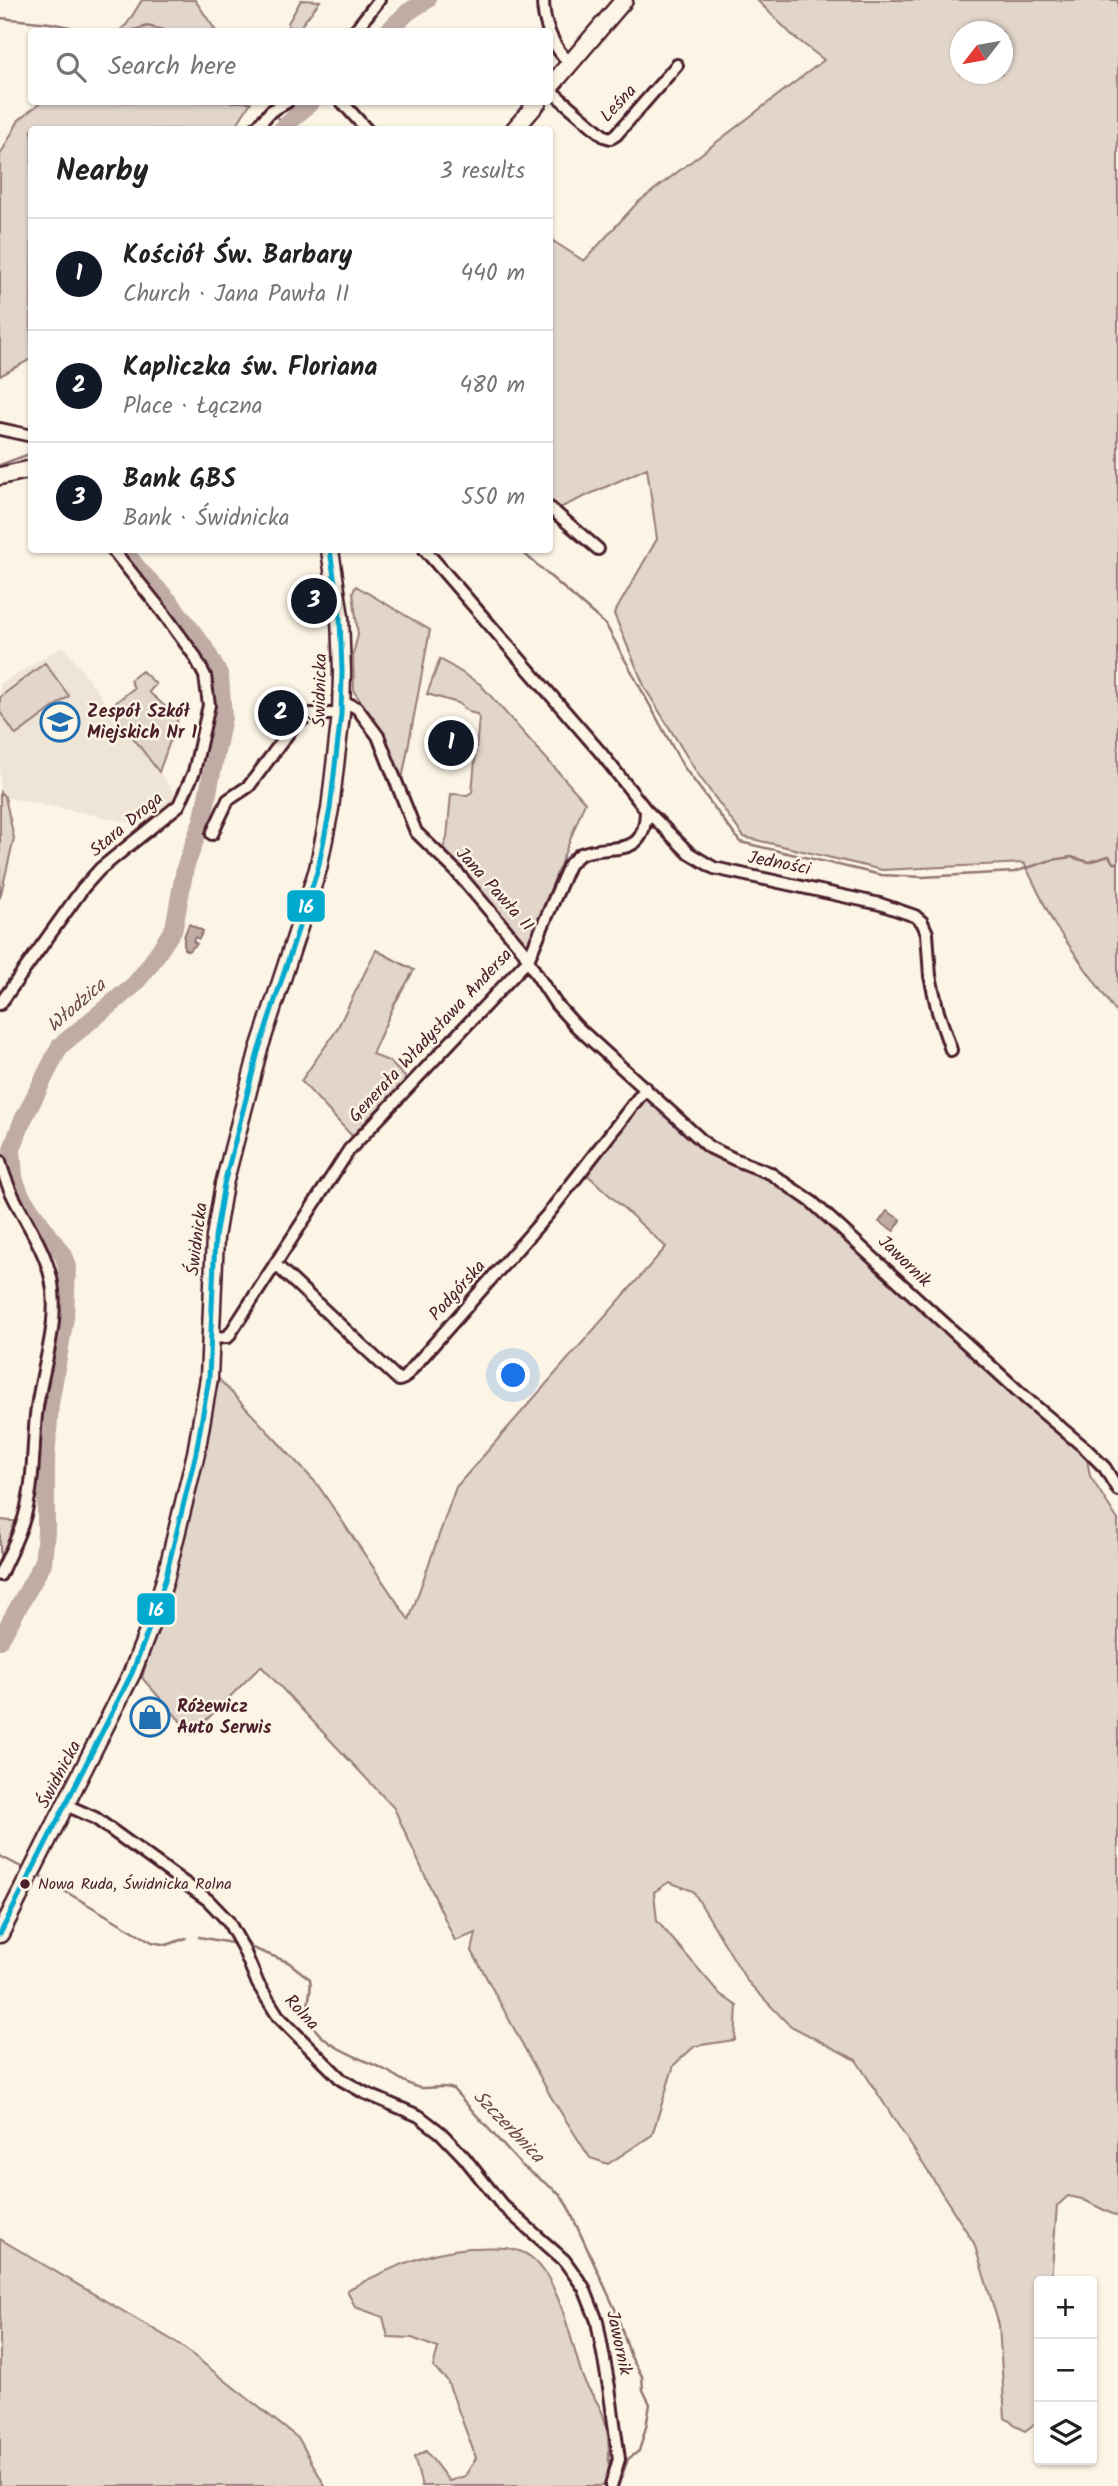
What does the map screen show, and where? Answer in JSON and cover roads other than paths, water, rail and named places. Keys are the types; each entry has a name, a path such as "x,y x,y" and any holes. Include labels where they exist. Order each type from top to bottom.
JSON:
{"street":[{"path":"357,28 379,0"},
{"path":"543,0 549,28"},
{"path":"553,85 624,0"},
{"path":"553,43 570,63"},
{"name":"Leśna","path":"553,92 604,136 611,138 677,65"},
{"path":"258,126 271,111 281,105"},
{"path":"345,105 363,126"},
{"path":"517,126 535,105"},
{"path":"0,429 28,435"},
{"path":"0,476 28,470"},
{"path":"553,512 598,549"},
{"name":"Stara Droga","path":"0,1004 83,888 100,869 179,805 194,772 209,705 205,676 194,655 170,622 115,553"},
{"name":"Świdnicka","path":"0,1934 7,1907 26,1884 132,1673 152,1621 176,1538 196,1453 209,1378 215,1237 225,1184 258,1052 318,869 330,809 341,709 340,617 330,553"},
{"path":"428,553 601,753 646,810"},
{"name":"Jana Pawła II","path":"341,709 351,705 357,708 378,736 416,832 455,870 522,949 556,1004 576,1026 646,1088"},
{"path":"212,834 228,800 249,786 295,724 311,714 341,709"},
{"name":"Jedności","path":"646,810 689,853 714,868 880,904 915,916 922,922 927,933 930,976 937,1012 951,1050"},
{"name":"Generała Władysława Andersa","path":"210,1338 228,1337 349,1150 528,960 569,865 580,854 627,848 635,842 642,830 646,810"},
{"name":"Podgórska","path":"275,1264 399,1380 404,1378 540,1224 646,1088"},
{"name":"Jawornik","path":"646,1088 709,1147 734,1160 770,1173 812,1202 1028,1400 1085,1448 1105,1468 1118,1490"},
{"path":"0,1161 8,1189 44,1251 54,1310 36,1415 27,1507 0,1575"},
{"name":"Rolna","path":"66,1805 95,1818 187,1884 218,1910 228,1921 258,1984 278,2016 342,2080 419,2116 435,2128 455,2147 502,2205 529,2230"},
{"name":"Jawornik","path":"529,2230 564,2260 576,2275 597,2321 619,2459 611,2486"}],"waterway":[{"name":"Włodzica","path":"391,28 408,12 427,0"},
{"path":"0,18 74,28"},
{"path":"141,28 155,28"},
{"name":"Włodzica","path":"285,126 308,105"},
{"path":"277,116 285,126"},
{"path":"0,465 28,454"},
{"name":"Włodzica","path":"0,1640 43,1563 50,1404 65,1318 67,1266 63,1255 21,1196 14,1178 12,1149 22,1122 60,1046 134,985 174,928 185,868 203,818 223,717 220,676 204,647 170,602 125,553"},
{"path":"523,553 606,625 683,766 740,842 881,875 923,877 1014,872 1071,857 1089,862 1109,856 1113,863 1118,863"},
{"name":"Szczerbnica","path":"0,1856 25,1869"},
{"name":"Szczerbnica","path":"37,1875 152,1942 167,1945 186,1938"},
{"name":"Szczerbnica","path":"199,1937 237,1944"},
{"name":"Szczerbnica","path":"247,1946 288,1962 310,1979 309,2017 314,2027 331,2044 412,2085 421,2088 453,2089 521,2165 560,2194 615,2309 631,2357 642,2376 643,2390 650,2404 639,2451 628,2459 618,2486"}],"place":[{"name":"Bank GBS","path":"314,601"},
{"name":"Kapliczka św. Floriana","path":"281,713"},
{"name":"Zespół Szkół Miejskich Nr 1","path":"60,722"},
{"name":"Kościół Św. Barbary","path":"451,743"},
{"name":"Różewicz Auto Serwis","path":"150,1717"},
{"name":"Nowa Ruda, Świdnicka Rolna","path":"25,1884"}]}
